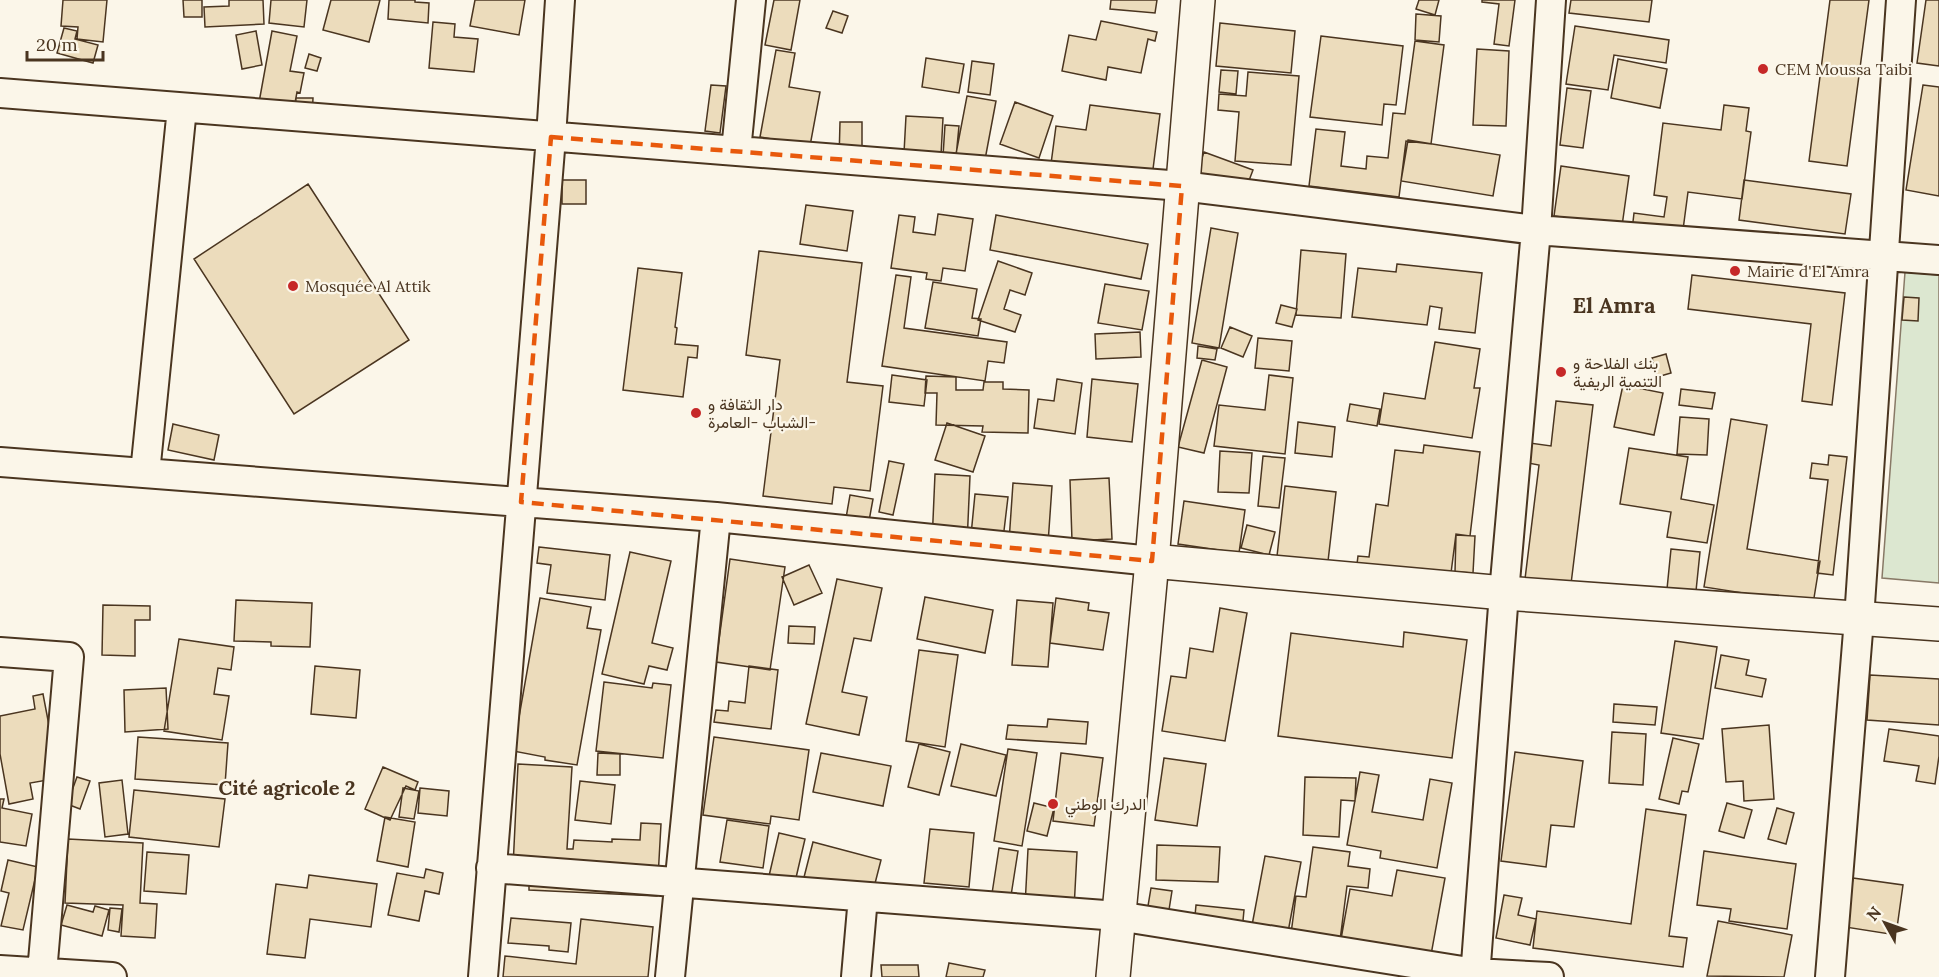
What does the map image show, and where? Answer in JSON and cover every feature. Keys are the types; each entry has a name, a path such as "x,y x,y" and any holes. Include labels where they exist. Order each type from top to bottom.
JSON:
{"main road":[{"path":"1113,977 1152,561 1197,0"},
{"path":"1152,561 1504,593 1939,624"}],"street":[{"path":"483,977 560,0"},
{"path":"735,151 751,0"},
{"path":"1475,975 1504,593 1536,230 1551,0"},
{"path":"1830,977 1858,619 1901,0"},
{"path":"0,93 1182,186 1536,230 1939,260"},
{"path":"145,473 182,108"},
{"path":"0,462 716,518 1152,561"},
{"path":"670,977 716,518"},
{"path":"0,652 69,657 42,973"},
{"path":"491,868 1118,916 1475,975 1549,977"},
{"path":"856,977 863,897"},
{"path":"0,970 112,977"}],"highlighted area":[{"path":"551,137 1182,186 1152,561 521,502"}],"green space":[{"path":"1905,272 1939,275 1939,583 1882,578"}],"building":[{"path":"63,0 107,0 103,42 77,39 78,27 61,26"},
{"path":"183,0 202,0 202,17 184,17"},
{"path":"229,0 263,0 264,24 205,27 204,7 229,6"},
{"path":"271,0 307,0 304,27 269,23"},
{"path":"331,0 380,0 369,42 323,30"},
{"path":"389,0 415,0 415,2 429,3 428,23 388,19"},
{"path":"475,0 525,0 519,35 470,26"},
{"path":"774,0 800,0 791,50 765,45"},
{"path":"1111,0 1157,0 1155,13 1110,9"},
{"path":"1419,0 1439,0 1435,15 1416,9"},
{"path":"1482,0 1515,0 1509,46 1494,44 1499,4 1482,2"},
{"path":"1571,0 1652,0 1649,22 1569,13"},
{"path":"1830,0 1869,0 1847,166 1809,161"},
{"path":"1926,0 1939,0 1939,66 1917,63"},
{"path":"833,11 848,16 842,33 826,28"},
{"path":"1416,14 1441,16 1439,42 1415,40"},
{"path":"1101,21 1157,32 1155,41 1148,39 1141,73 1108,67 1106,80 1062,71 1069,35 1096,40"},
{"path":"433,22 455,24 454,37 478,39 474,72 429,68"},
{"path":"1220,23 1295,31 1291,73 1216,66"},
{"path":"1575,26 1669,40 1666,63 1614,55 1608,90 1566,84"},
{"path":"64,28 77,31 75,39 98,45 93,63 57,53"},
{"path":"256,31 262,65 242,69 236,35"},
{"path":"272,31 297,36 290,71 304,73 300,93 297,92 293,114 258,108"},
{"path":"1321,36 1403,46 1396,105 1384,104 1382,125 1310,117"},
{"path":"1415,41 1444,45 1431,144 1406,141 1399,197 1309,186 1316,129 1345,132 1341,166 1366,169 1367,156 1388,158 1393,113 1405,114"},
{"path":"1477,49 1509,51 1506,126 1473,125"},
{"path":"776,50 795,53 789,87 820,92 810,146 760,137"},
{"path":"309,54 321,58 317,71 305,68"},
{"path":"926,58 964,64 959,93 922,87"},
{"path":"1618,59 1667,69 1660,108 1611,98"},
{"path":"972,61 994,64 990,95 968,92"},
{"path":"1221,70 1238,71 1236,94 1219,92"},
{"path":"1248,72 1299,76 1291,165 1235,161 1239,112 1218,110 1219,94 1246,96"},
{"path":"711,85 726,86 720,133 705,131"},
{"path":"1923,85 1939,87 1939,196 1906,190"},
{"path":"1567,88 1591,91 1583,148 1560,145"},
{"path":"967,96 996,101 984,165 955,159"},
{"path":"296,98 313,98 312,118 295,117"},
{"path":"1015,102 1053,116 1039,158 1000,144"},
{"path":"1090,105 1160,114 1152,177 1049,179 1056,126 1086,130"},
{"path":"1724,105 1749,108 1746,131 1751,132 1742,199 1688,192 1681,245 1631,239 1634,213 1664,217 1667,197 1654,195 1663,123 1721,130"},
{"path":"906,116 943,118 941,155 904,153"},
{"path":"840,122 862,122 862,160 839,160"},
{"path":"945,125 959,126 956,157 943,156"},
{"path":"1408,140 1500,155 1493,196 1401,181"},
{"path":"1204,152 1253,170 1245,191 1197,172"},
{"path":"1561,166 1629,176 1622,226 1554,216"},
{"path":"562,180 586,180 586,204 562,204"},
{"path":"1744,180 1851,194 1845,234 1739,220"},
{"name":"Mosquée Al Attik","path":"308,184 409,340 294,414 194,259"},
{"path":"806,205 853,211 847,251 800,244"},
{"path":"938,214 973,219 965,271 943,268 941,281 926,279 927,273 891,268 899,215 915,217 913,232 935,235"},
{"path":"996,215 1148,244 1141,279 990,250"},
{"path":"1211,228 1238,233 1219,348 1192,343"},
{"path":"1301,250 1346,254 1341,318 1296,315"},
{"path":"759,251 862,263 847,382 883,386 870,491 834,487 832,504 763,496 780,360 746,355"},
{"path":"998,261 1032,273 1025,295 1010,290 1004,309 1021,315 1015,332 978,320"},
{"path":"1397,264 1482,273 1475,333 1439,329 1442,308 1430,306 1427,325 1352,317 1358,268 1396,272"},
{"path":"638,268 682,273 675,344 698,346 697,358 688,357 683,397 623,390"},
{"path":"896,275 911,277 904,328 1007,342 1004,363 988,361 985,381 882,366"},
{"path":"1692,275 1845,293 1832,405 1802,401 1811,324 1688,309"},
{"path":"933,282 977,289 972,318 981,319 978,336 925,328"},
{"path":"1105,284 1149,291 1142,330 1098,323"},
{"path":"1904,297 1919,298 1918,321 1902,320"},
{"path":"1281,305 1297,309 1292,327 1276,323"},
{"path":"1230,327 1252,336 1243,357 1221,348"},
{"path":"1140,332 1141,357 1096,359 1095,334"},
{"path":"1258,338 1292,341 1289,371 1255,368"},
{"path":"1435,342 1480,349 1474,388 1480,388 1472,438 1379,424 1384,393 1425,399"},
{"path":"1198,346 1217,349 1215,360 1197,358"},
{"path":"1666,354 1671,373 1657,377 1652,358"},
{"path":"1202,360 1227,367 1204,453 1178,447"},
{"path":"892,375 927,380 924,406 889,402"},
{"path":"1269,375 1293,378 1285,454 1214,446 1219,405 1265,410"},
{"path":"926,376 956,377 956,390 983,390 984,382 1003,382 1003,389 1029,390 1028,433 982,432 983,426 936,425 937,393 925,393"},
{"path":"1057,379 1082,383 1075,434 1034,428 1038,399 1054,401"},
{"path":"1092,379 1138,384 1132,442 1087,437"},
{"path":"1623,385 1663,393 1654,435 1614,427"},
{"path":"1681,389 1715,393 1712,409 1679,405"},
{"path":"1556,401 1593,405 1571,584 1525,579 1539,465 1528,463 1530,443 1551,446"},
{"path":"1350,404 1380,409 1377,426 1347,421"},
{"path":"1680,417 1709,419 1707,455 1677,454"},
{"path":"1731,419 1767,425 1747,549 1820,561 1813,604 1704,587"},
{"path":"1298,422 1335,427 1332,457 1295,453"},
{"path":"947,423 985,436 973,472 935,460"},
{"path":"173,424 219,435 214,460 168,450"},
{"path":"1424,445 1480,452 1470,536 1456,534 1451,573 1401,567 1398,587 1356,572 1358,556 1369,557 1376,504 1388,506 1395,450 1423,453"},
{"path":"1629,448 1688,457 1681,499 1714,505 1707,543 1667,537 1671,512 1620,504"},
{"path":"1220,451 1252,453 1249,493 1218,492"},
{"path":"1829,455 1847,457 1833,575 1817,573 1828,480 1810,478 1812,463 1828,465"},
{"path":"1263,456 1285,458 1279,508 1258,506"},
{"path":"889,461 904,464 893,515 879,512"},
{"path":"935,474 970,476 967,544 932,543"},
{"path":"1109,478 1112,539 1072,541 1070,480"},
{"path":"1013,483 1052,486 1047,558 1008,556"},
{"path":"1285,486 1336,492 1327,570 1276,565"},
{"path":"975,494 1008,497 1003,539 971,535"},
{"path":"850,495 873,499 869,521 846,518"},
{"path":"1184,501 1245,510 1239,553 1178,544"},
{"path":"1247,525 1275,532 1269,555 1241,548"},
{"path":"1456,535 1475,536 1473,573 1455,572"},
{"path":"539,547 610,555 605,600 547,593 551,565 537,563"},
{"path":"1671,549 1700,552 1696,591 1667,589"},
{"path":"630,552 671,561 652,643 673,648 667,670 649,666 644,684 602,674"},
{"path":"730,559 785,567 770,670 716,662"},
{"path":"809,565 822,593 794,605 782,577"},
{"path":"837,579 882,588 871,641 854,638 842,692 867,697 859,735 806,724"},
{"path":"925,597 993,610 985,653 917,639"},
{"path":"540,598 591,607 587,628 601,630 577,765 545,760 545,757 513,751"},
{"path":"1056,598 1089,603 1088,610 1109,613 1103,650 1050,643"},
{"path":"236,600 312,603 310,647 271,646 271,642 234,641"},
{"path":"1017,600 1053,603 1048,667 1012,665"},
{"path":"103,605 150,606 150,620 135,620 135,656 102,655"},
{"path":"1220,608 1247,613 1225,741 1162,731 1171,676 1186,678 1190,648 1213,652"},
{"path":"789,626 815,627 814,644 788,643"},
{"path":"1404,632 1467,640 1452,758 1278,736 1291,633 1403,647"},
{"path":"179,639 234,647 231,670 218,668 214,694 229,696 222,740 164,731"},
{"path":"1675,641 1717,647 1703,739 1661,733"},
{"path":"919,650 958,655 945,747 906,741"},
{"path":"1721,655 1749,660 1746,675 1766,679 1762,697 1715,688"},
{"path":"315,666 360,670 356,718 311,714"},
{"path":"749,666 778,670 771,729 714,722 716,710 728,711 729,701 745,703"},
{"path":"1870,675 1939,679 1939,725 1867,720"},
{"path":"604,682 652,688 653,683 671,685 663,758 596,751"},
{"path":"166,688 168,729 125,732 124,690"},
{"path":"43,694 59,778 30,783 33,799 9,804 0,754 0,716 35,709 33,696"},
{"path":"1614,704 1657,707 1655,725 1613,722"},
{"path":"1048,719 1088,722 1086,744 1006,739 1008,725 1047,727"},
{"path":"1769,725 1774,799 1744,801 1743,781 1726,782 1722,729"},
{"path":"1889,729 1939,736 1935,784 1916,781 1919,766 1884,761"},
{"path":"1612,732 1646,734 1643,785 1609,783"},
{"path":"138,737 228,743 225,785 135,779"},
{"path":"714,737 809,750 799,820 771,816 770,824 703,815"},
{"path":"1673,738 1699,744 1688,792 1682,791 1679,804 1659,799"},
{"path":"919,744 950,752 939,795 908,787"},
{"path":"961,744 1006,755 996,796 951,786"},
{"path":"1008,749 1037,753 1022,846 994,841"},
{"path":"1515,752 1583,761 1574,827 1551,825 1546,867 1501,861"},
{"path":"598,753 620,754 620,775 597,775"},
{"path":"821,753 891,766 883,806 813,792"},
{"path":"1061,753 1103,758 1094,826 1053,821"},
{"path":"1164,758 1206,764 1197,826 1155,820"},
{"path":"518,764 572,767 567,849 573,849 574,840 612,842 612,839 640,840 641,823 661,824 657,896 529,890 529,868 513,867"},
{"path":"383,767 418,782 415,790 406,786 390,820 365,809"},
{"path":"1360,772 1379,775 1372,812 1423,820 1430,779 1452,783 1437,868 1380,858 1381,851 1347,845"},
{"path":"77,777 90,781 80,809 67,804"},
{"path":"1305,777 1356,778 1355,801 1341,800 1339,837 1303,835"},
{"path":"122,780 128,834 105,837 99,783"},
{"path":"580,781 615,785 611,824 575,820"},
{"path":"403,788 419,791 414,819 399,817"},
{"path":"420,788 449,791 447,816 418,813"},
{"path":"134,790 225,799 219,847 129,837"},
{"path":"0,799 4,799 2,808 32,814 26,846 0,842"},
{"path":"1034,803 1054,808 1047,836 1027,831"},
{"path":"1727,803 1752,810 1744,838 1719,831"},
{"path":"1777,808 1794,813 1786,844 1768,839"},
{"path":"1646,809 1686,815 1669,936 1687,938 1683,967 1533,948 1537,911 1631,924"},
{"path":"385,817 415,822 408,867 377,861"},
{"path":"727,820 769,826 763,868 720,862"},
{"path":"930,829 974,833 969,887 924,883"},
{"path":"779,833 805,839 792,895 766,889"},
{"path":"68,839 143,843 140,903 157,904 155,938 121,936 123,905 65,903"},
{"path":"813,842 881,860 870,903 802,885"},
{"path":"1157,845 1220,847 1218,882 1156,880"},
{"path":"1313,847 1350,852 1348,866 1370,869 1368,888 1347,886 1339,948 1290,941 1296,896 1306,897"},
{"path":"999,848 1018,851 1010,902 991,900"},
{"path":"1028,849 1077,852 1074,909 1025,906"},
{"path":"1704,851 1796,864 1787,929 1729,921 1731,909 1697,905"},
{"path":"147,852 189,855 186,894 144,891"},
{"path":"1265,856 1301,862 1286,943 1250,936"},
{"path":"8,860 38,867 23,930 1,926 9,893 1,891"},
{"path":"426,869 443,873 439,894 425,891 419,921 388,915 397,873 424,878"},
{"path":"1397,870 1445,878 1431,955 1341,939 1350,889 1392,896"},
{"path":"309,875 377,884 371,927 310,919 305,958 267,954 276,884 307,888"},
{"path":"1853,878 1903,885 1896,935 1845,927"},
{"path":"1151,888 1172,891 1168,916 1147,912"},
{"path":"1504,895 1522,898 1518,915 1536,919 1530,945 1496,938"},
{"path":"67,905 93,912 95,906 109,910 102,936 61,925"},
{"path":"1196,905 1244,910 1241,942 1193,937"},
{"path":"110,908 122,909 119,932 108,930"},
{"path":"511,918 571,923 568,952 549,950 549,946 508,943"},
{"path":"581,919 653,927 648,977 503,977 505,956 576,964"},
{"path":"1718,921 1792,935 1784,977 1707,976"},
{"path":"949,963 985,970 983,977 946,977"},
{"path":"881,965 918,965 919,977 882,977"}],"place":[{"name":"CEM Moussa Taibi","path":"1763,69"},
{"name":"Mairie d'El Amra","path":"1735,271"},
{"name":"Mosquée Al Attik","path":"293,286"},
{"name":"بنك الفلاحة و التنمية الريفية","path":"1561,372"},
{"name":"دار الثقافة و الشباب -العامرة-","path":"696,413"},
{"name":"الدرك الوطني","path":"1053,804"}],"district":[{"name":"El Amra","path":"1614,305"},
{"name":"Cité agricole 2","path":"287,787"}]}
